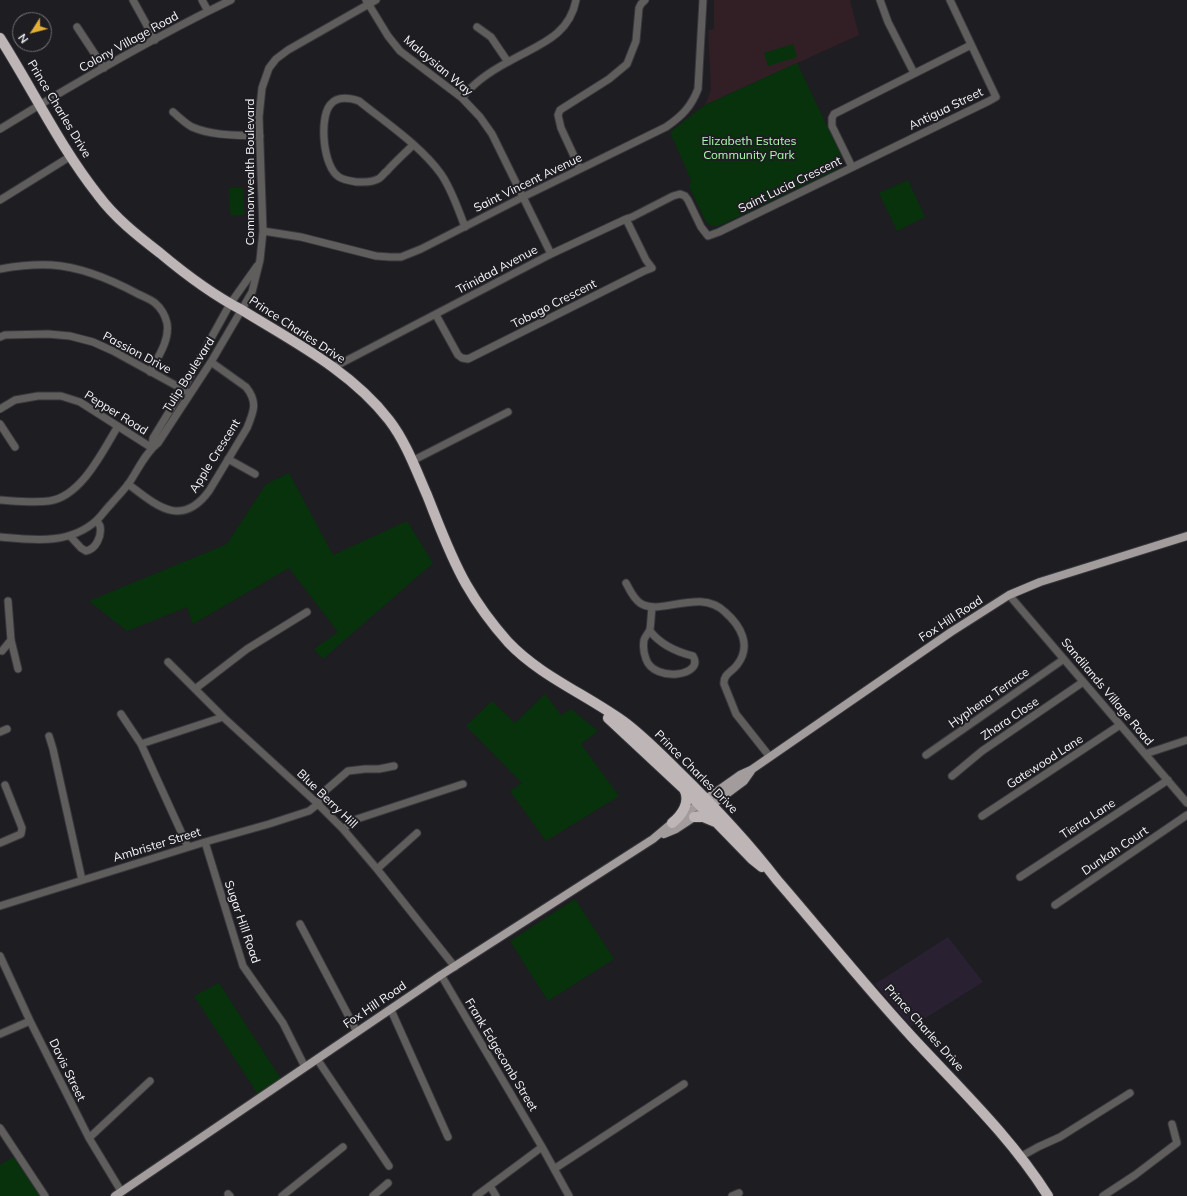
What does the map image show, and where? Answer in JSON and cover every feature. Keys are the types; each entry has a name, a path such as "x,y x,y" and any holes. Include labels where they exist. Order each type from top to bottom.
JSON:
{"highway":[{"name":"Prince Charles Drive","path":"0,38 3,50 98,196 119,219 180,270 230,304 334,367 364,393 390,421 412,461 464,582 487,617 521,654 542,670 625,723 646,739 706,805 757,854 777,880 911,1036 991,1121 1020,1157 1048,1196"},
{"name":"Prince Charles Drive","path":"584,698 620,728 683,788 706,805 720,825 752,860 777,880"},
{"path":"672,823 680,816 685,805 686,796 683,788"},
{"path":"694,817 712,820 720,825"}],"main road":[{"name":"Fox Hill Road","path":"118,1194 441,975 653,839 672,823 706,805 744,781 751,770 945,636 1009,595 1040,582 1187,536"},
{"name":"Fox Hill Road","path":"653,839 676,829 694,817 706,805"}],"street":[{"path":"133,0 155,40"},
{"path":"202,0 208,11"},
{"name":"Colony Village Road","path":"0,129 104,68 231,0"},
{"name":"Commonwealth Boulevard","path":"242,310 252,292 260,260 262,231 259,117 262,88 269,68 276,59 288,50 367,2 376,0"},
{"path":"462,98 478,81 508,62 536,48 559,32 572,16 576,0"},
{"path":"580,169 561,128 558,115 560,110 609,79 627,64 636,41 639,8 645,0"},
{"name":"Saint Vincent Avenue","path":"262,231 302,237 376,256 401,257 421,249 666,127 685,112 693,102 698,89 703,0"},
{"path":"880,0 888,22 914,73"},
{"name":"Antigua Street","path":"852,167 996,97 950,0"},
{"name":"Malaysian Way","path":"367,2 388,36 400,51 462,98 480,117 492,134 551,254"},
{"path":"77,27 104,68"},
{"path":"477,27 491,37 508,62"},
{"name":"Saint Lucia Crescent","path":"673,196 680,194 685,196 701,227 708,236 852,167 832,126 832,118 834,114 972,45"},
{"path":"413,145 378,179 366,182 340,178 333,171 327,160 325,132 326,112 331,104 338,100 349,98 358,101 413,145 442,175 452,192 465,227"},
{"path":"172,112 192,126 211,133 260,136"},
{"path":"0,200 71,156"},
{"name":"Trinidad Avenue","path":"334,367 551,254 632,217 673,196"},
{"name":"Tobago Crescent","path":"436,315 458,355 462,358 468,359 652,268 646,260 626,219"},
{"name":"Commonwealth Boulevard","path":"230,304 260,260"},
{"path":"0,269 22,265 52,265 75,269 116,282 155,303 163,312 167,324 167,335 150,372"},
{"name":"Tulip Boulevard","path":"152,448 153,438 183,389 230,304"},
{"name":"Tulip Boulevard","path":"0,537 32,540 57,539 70,536 85,529 97,520 128,484 152,448 158,444 191,394 242,310"},
{"name":"Passion Drive","path":"0,337 5,335 48,334 70,336 93,342 113,351 191,394"},
{"name":"Apple Crescent","path":"128,484 163,508 173,511 192,508 203,499 247,428 254,404 250,392 246,387 211,362"},
{"name":"Pepper Road","path":"0,409 15,400 38,396 61,396 80,402 152,448"},
{"path":"412,461 508,412"},
{"path":"0,424 15,447"},
{"path":"0,500 50,501 63,496 84,479 118,426"},
{"path":"228,459 255,474"},
{"path":"70,536 81,548 86,551 92,550 96,546 99,537 100,526 97,520"},
{"path":"626,583 633,597 638,602 652,608 684,602 701,602 713,604 723,610 732,619 743,636 745,650 737,666 724,678 724,684 736,714 770,757"},
{"name":"Sandilands Village Road","path":"1009,595 1187,803"},
{"path":"0,601 11,602 12,640 18,669"},
{"path":"650,631 660,642 693,656 695,663 692,668 678,674 660,672 652,669 646,659 644,640 650,631 652,608"},
{"path":"195,689 247,649 307,612"},
{"path":"2,651 12,640"},
{"name":"Hyphena Terrace","path":"926,755 1064,659"},
{"name":"Blue Berry Hill","path":"168,662 223,717 318,804 343,829 455,966"},
{"name":"Zhara Close","path":"952,776 982,751 1083,682"},
{"path":"121,714 140,744 188,847"},
{"path":"140,744 223,717"},
{"name":"Gatewood Lane","path":"982,816 1120,725"},
{"path":"49,736 82,880"},
{"path":"1145,754 1187,740"},
{"path":"318,804 326,790 348,771 379,769 394,766"},
{"name":"Tierra Lane","path":"1020,877 1168,780"},
{"path":"343,829 357,819 463,784"},
{"path":"0,843 21,834 22,828 5,785"},
{"name":"Ambrister Street","path":"0,906 309,811 318,804"},
{"name":"Dunkah Court","path":"1055,905 1187,815"},
{"path":"377,869 417,833"},
{"name":"Sugar Hill Road","path":"205,842 243,966 283,1023 305,1067"},
{"path":"300,924 357,1032"},
{"name":"Davis Street","path":"0,956 30,1021 118,1194"},
{"name":"Frank Edgecomb Street","path":"441,975 570,1196"},
{"path":"391,1010 448,1136"},
{"path":"0,1034 30,1021"},
{"path":"317,1059 389,1166"},
{"path":"89,1138 150,1081"},
{"path":"554,1169 684,1084"},
{"path":"1020,1157 1060,1137 1130,1093"},
{"path":"1103,1196 1135,1175 1177,1143 1172,1124"},
{"path":"0,1128 45,1196"},
{"path":"476,1196 542,1146"},
{"path":"282,1196 343,1147"},
{"path":"373,1196 388,1183"},
{"path":"490,1186 496,1196"}],"shaded area":[{"path":"714,0 850,0 859,35 705,105 711,90 708,30 714,29"},
{"path":"948,937 983,982 911,1027 875,984"}],"green space":[{"path":"793,44 797,57 768,66 764,53"},
{"name":"Elizabeth Estates Community Park","path":"797,63 841,155 842,162 840,167 719,226 711,226 705,220 689,186 691,180 670,132 705,105"},
{"path":"908,180 925,217 897,231 879,193"},
{"path":"229,188 243,188 244,215 230,215"},
{"path":"289,473 333,555 407,521 433,563 323,659 314,649 338,632 289,568 193,624 187,607 127,631 89,601 227,544 266,484"},
{"path":"545,694 561,715 571,709 598,731 581,744 619,796 546,841 510,791 522,783 466,726 492,701 515,723"},
{"path":"575,899 614,959 548,1001 510,941"},
{"path":"219,983 281,1079 257,1093 194,996"},
{"path":"13,1157 40,1196 0,1196 0,1165"}]}
